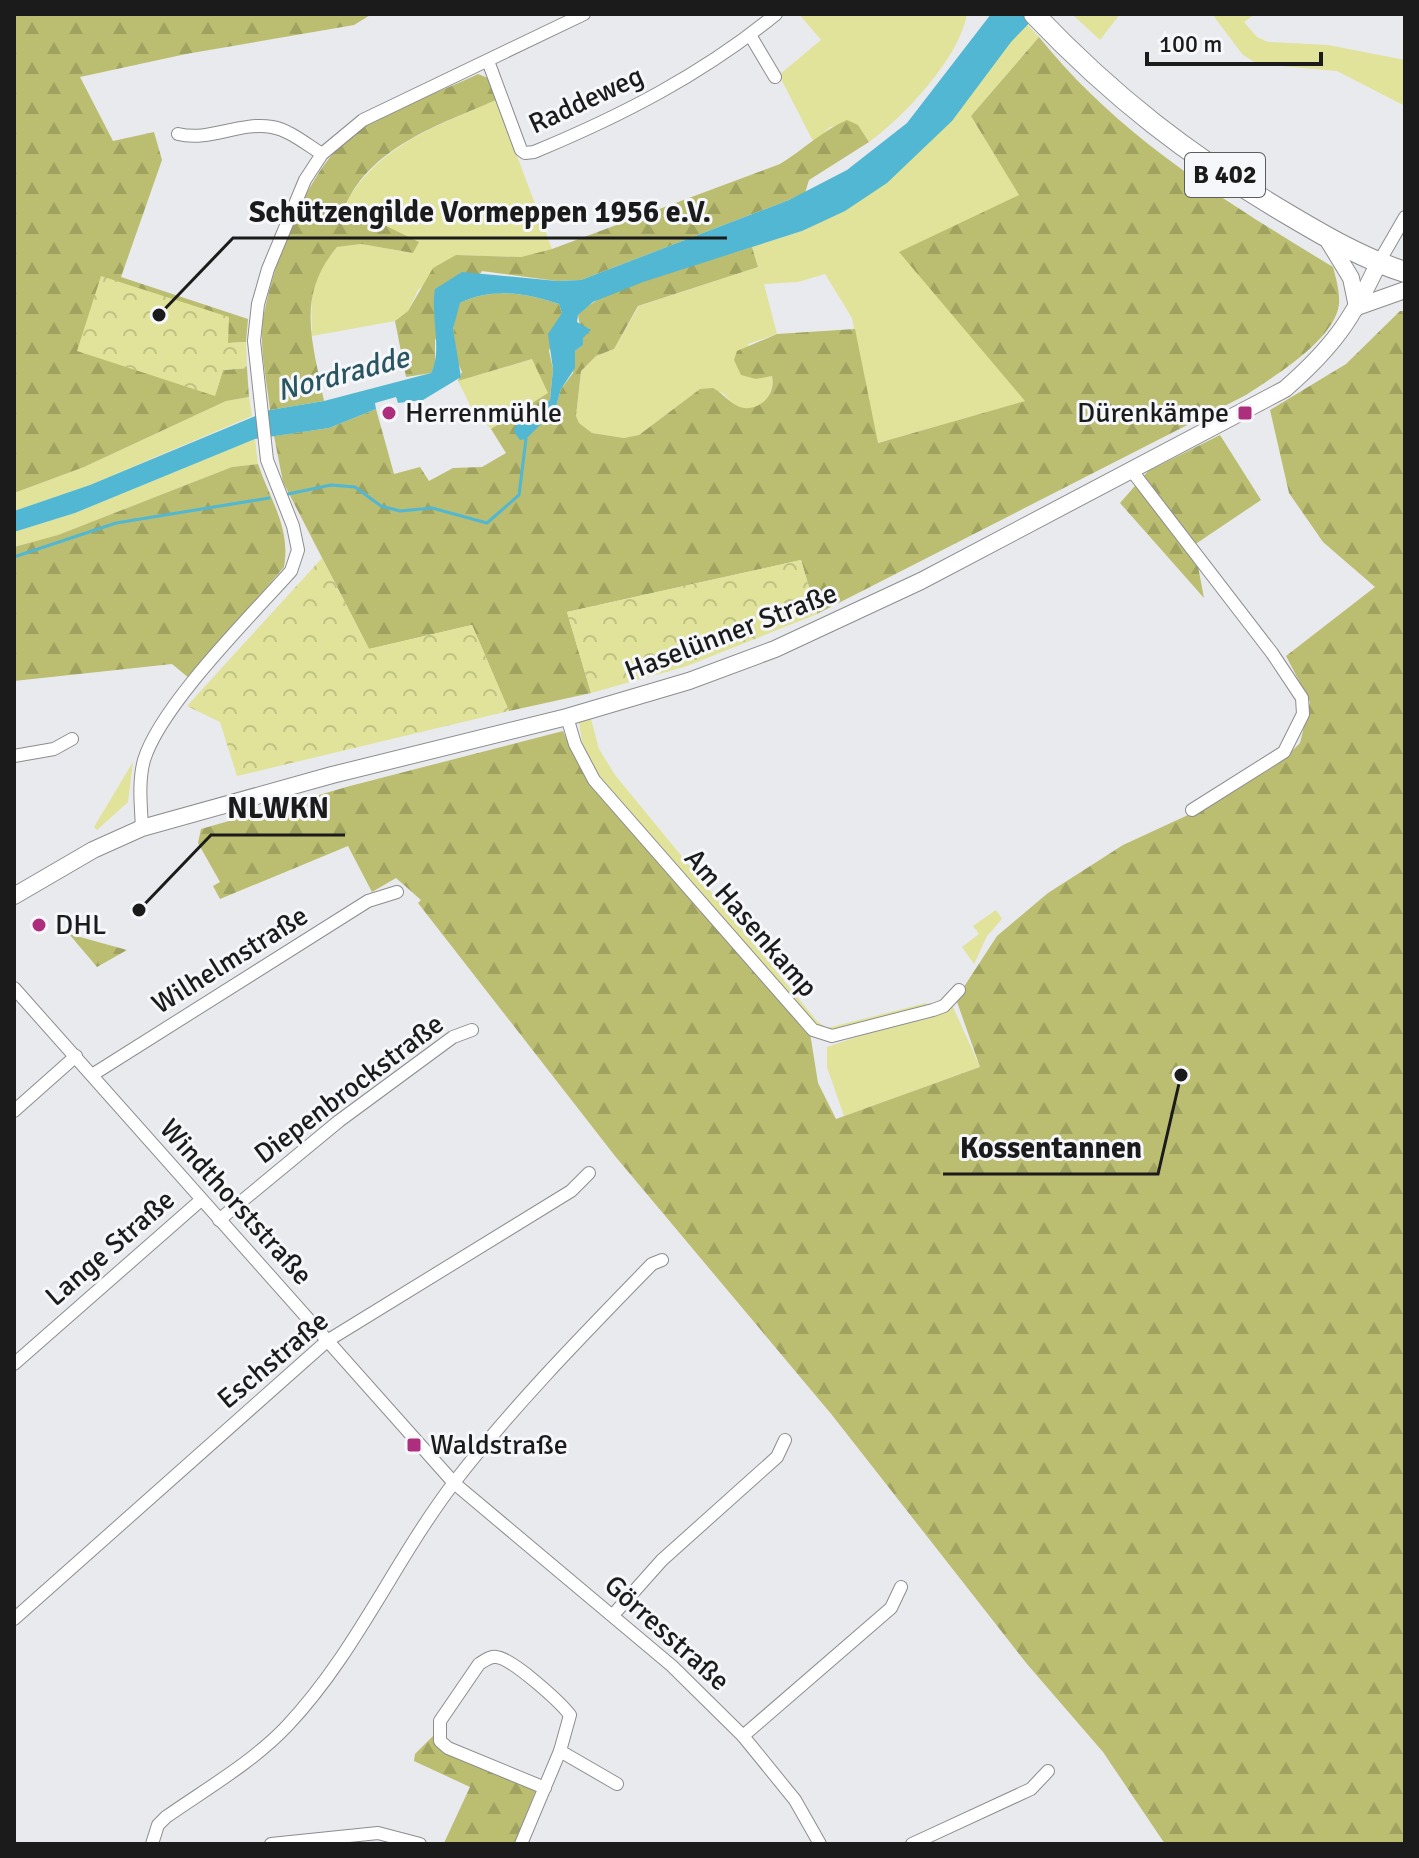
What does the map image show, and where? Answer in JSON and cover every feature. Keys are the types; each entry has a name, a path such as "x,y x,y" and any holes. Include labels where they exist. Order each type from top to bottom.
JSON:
{"main road":[{"name":"B 402","path":"1034,14 1083,67 1165,133 1247,190 1326,237 1405,272"}],"street":[{"path":"142,828 144,761 156,733 194,683 291,571 298,550 293,526 267,460 254,341 258,304 284,226 322,154 363,120 584,14"},
{"name":"Raddeweg","path":"488,61 525,153 634,109 750,35 776,14"},
{"path":"750,35 775,77"},
{"path":"178,134 195,138 256,126 272,127 322,154"},
{"path":"1379,262 1405,217"},
{"path":"1326,237 1351,278 1357,307 1405,290"},
{"name":"Haselünner Straße","path":"14,896 93,850 142,828 332,775 567,717 689,681 844,619 1285,389 1320,359 1344,331 1379,262"},
{"path":"1132,471 1272,653 1302,698 1303,714 1284,752 1192,810"},
{"name":"Am Hasenkamp","path":"567,717 594,780 813,1030 832,1036 933,1010 944,1006 959,990"},
{"path":"14,756 54,749 72,739"},
{"name":"Wilhelmstraße","path":"92,1075 368,901 397,892"},
{"name":"Windthorststraße","path":"14,988 454,1483"},
{"name":"Diepenbrockstraße","path":"219,1220 351,1112 453,1037 472,1030"},
{"path":"14,1111 76,1056"},
{"name":"Eschstraße","path":"14,1619 327,1341 571,1191 589,1173"},
{"name":"Lange Straße","path":"14,1364 201,1200"},
{"path":"152,1844 158,1825 166,1817 285,1728 349,1648 454,1483 525,1395 652,1264 662,1260"},
{"path":"613,1615 662,1560 777,1457 785,1440"},
{"name":"Görresstraße","path":"454,1483 672,1666 743,1736 795,1800 820,1844"},
{"path":"743,1736 891,1608 901,1587"},
{"path":"521,1844 545,1788 560,1751 570,1715 561,1702 496,1657 479,1664 440,1721 440,1741 448,1748 545,1788"},
{"path":"560,1751 617,1784"},
{"path":"912,1844 1031,1789 1048,1771"},
{"path":"271,1844 378,1833 420,1844"}],"green space":[{"path":"14,14 372,14 354,25 186,54 80,77 113,141 154,132 162,160 121,277 248,319 246,342 228,343 215,396 223,370 247,368 249,397 226,401 84,467 14,493"},
{"path":"799,14 967,14 962,31 942,67 914,102 883,131 869,142 858,125 830,127 814,143 779,75 821,40"},
{"path":"1072,14 1120,14 1100,40"},
{"path":"1212,14 1255,14 1244,22 1257,37 1268,42 1328,45 1405,60 1405,106 1337,71 1258,64 1243,55"},
{"path":"1027,24 1039,37 971,116 1020,195 1026,401 877,443 852,318 825,274 798,282 764,284 777,334 748,344 756,379 772,376 768,397 757,406 743,408 733,404 720,392 700,389 639,435 625,438 592,433 579,423 576,416 581,371 596,356 614,349 639,306 758,267 752,247 802,231"},
{"path":"1039,37 1103,106 1176,165 1253,218 1333,267 1339,304 1335,318 1315,344 1246,395 817,614 801,560 567,612 591,693 509,711 472,625 369,649 283,482 274,436 329,428 376,409 394,474 420,467 429,481 453,468 482,467 506,453 491,429 548,393 532,359 458,381 462,372 454,346 453,329 460,303 472,298 509,293 559,304 562,313 549,351 553,369 550,400 522,415 526,438 555,410 561,389 573,373 575,351 583,345 578,315 591,304 633,284 752,247 758,267 638,306 614,349 596,356 581,371 576,416 579,423 592,433 624,438 639,435 700,389 713,388 742,407 756,406 771,391 772,376 756,379 741,375 734,360 737,351 777,334 855,329 878,443 1025,401 899,252 1019,195 971,116"},
{"path":"478,74 488,78 496,100 409,140 372,168 357,185 345,206 419,242 413,253 361,244 337,247 324,266 312,302 312,340 324,401 270,410 262,330 267,298 292,225 315,178 343,143 371,123"},
{"path":"496,100 552,249 521,257 456,255 418,290 408,311 395,321 312,336 314,288 328,258 337,247 361,244 413,253 418,243 344,206 358,185 391,153 410,140"},
{"path":"847,120 858,125 869,142 809,180 805,193 789,200 581,280 557,281 482,271 435,340 435,364 431,373 406,377 395,321 408,311 433,268 456,255 521,257 552,249 780,164"},
{"path":"101,276 229,317 228,343 246,342 247,368 223,370 215,396 77,351"},
{"path":"1400,311 1405,311 1405,1844 1165,1844 1103,1752 1027,1664 832,1415 615,1156 418,903 421,900 396,878 372,892 348,846 220,899 213,886 220,882 198,843 201,829 350,786 563,731 570,747 810,1033 818,1083 836,1119 980,1067 956,999 997,936 1048,893 1123,845 1188,815 1290,753 1300,743 1310,702 1286,656 1375,587 1323,542 1289,493 1270,410 1346,364"},
{"path":"533,359 549,393 491,429 473,411 458,381"},
{"path":"249,397 252,416 90,485 14,511 14,493 84,467 226,401"},
{"path":"1220,435 1261,500 1194,545 1204,598 1120,503 1148,471"},
{"path":"255,439 258,464 232,467 58,535 14,547 14,532 75,513"},
{"path":"258,464 282,527 284,567 189,678 172,664 14,681 14,547 58,535 232,467"},
{"path":"322,558 369,649 472,625 509,711 237,776 220,722 187,706"},
{"path":"801,560 817,614 687,666 591,693 567,612"},
{"path":"591,719 599,749 615,775 817,1021 827,1028 926,1003 931,1009 827,1031 815,1025 597,778 582,742 579,722"},
{"path":"133,762 128,802 97,830 94,827"},
{"path":"996,910 1002,919 987,936 974,964 962,947 979,934 973,926"},
{"path":"69,934 127,950 97,967"},
{"path":"952,1005 980,1067 844,1116 827,1067 827,1047"},
{"path":"433,1736 437,1744 536,1790 514,1844 444,1843 470,1787 414,1761 415,1754"}],"water":[{"path":"991,14 1038,14 1011,42 952,121 887,183 845,211 802,231 643,282 593,302 578,315 577,322 591,330 583,338 583,345 575,351 575,368 561,389 555,410 526,439 520,440 514,432 516,425 523,416 550,400 553,369 548,334 562,313 559,304 534,297 509,293 485,295 460,303 453,329 461,377 423,400 398,403 396,397 375,403 376,409 329,428 255,439 75,513 14,532 14,511 90,485 270,410 324,401 431,373 436,354 435,289 462,272 557,281 581,280 789,200 847,170 907,123"}],"waterway":[{"path":"288,494 331,485 355,487 381,506 400,511 432,508 487,523 519,495 526,439"},
{"path":"14,557 116,523 269,498"}],"place":[{"name":"Schützengilde Vormeppen 1956 e.V.","path":"159,315"},
{"name":"Herrenmühle","path":"389,413"},
{"name":"Dürenkämpe","path":"1245,413"},
{"name":"NLWKN","path":"139,910"},
{"name":"DHL","path":"39,925"},
{"name":"Kossentannen","path":"1181,1075"},
{"name":"Waldstraße","path":"414,1445"}],"water label":[{"name":"Nordradde","path":"343,374"}]}
